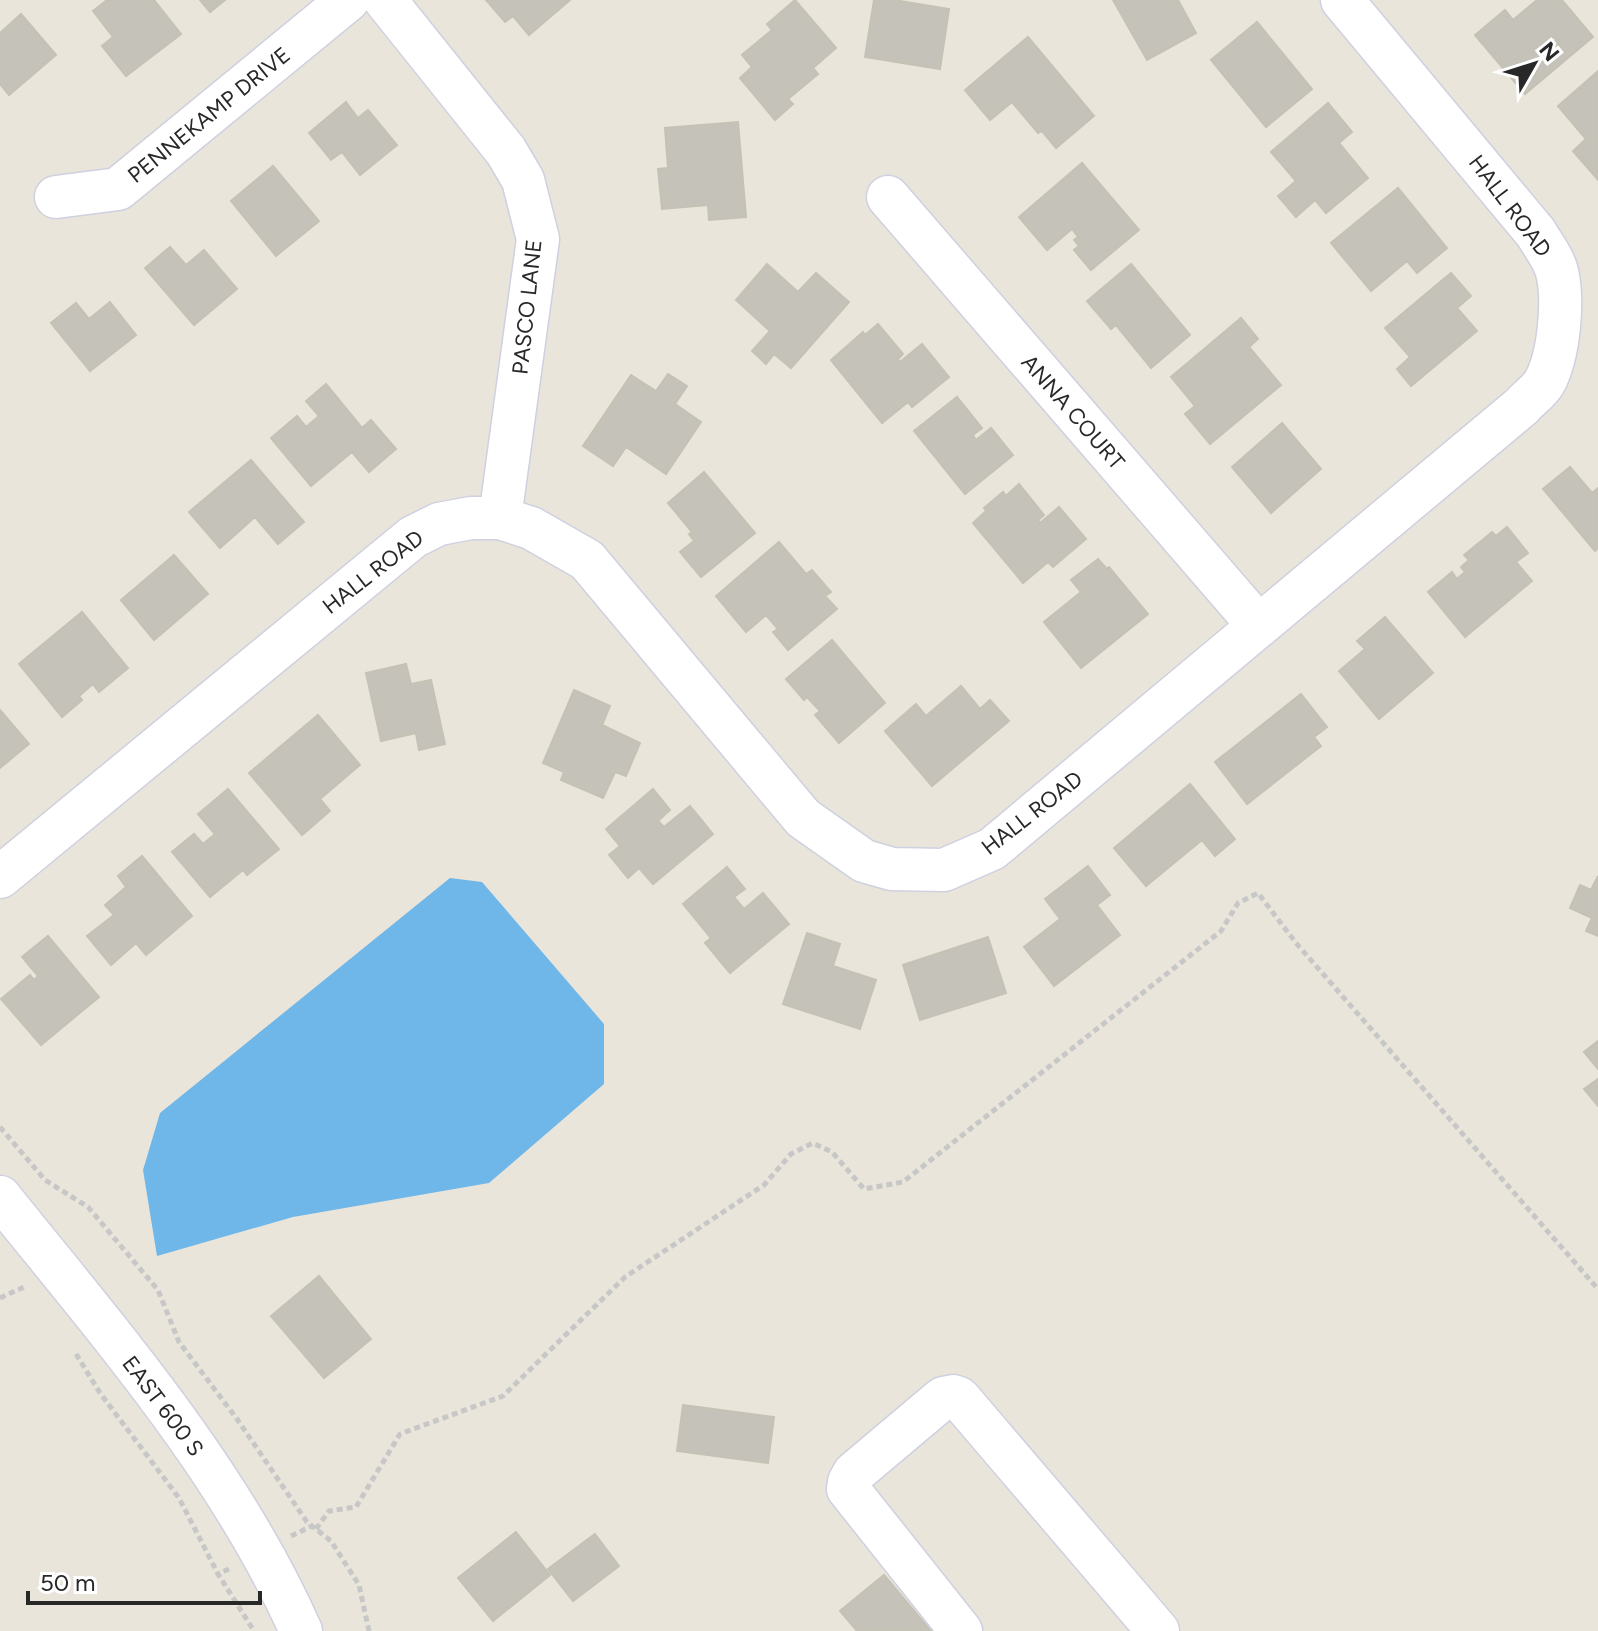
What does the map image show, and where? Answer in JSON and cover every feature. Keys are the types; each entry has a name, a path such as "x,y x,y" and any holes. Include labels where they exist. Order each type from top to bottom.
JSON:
{"street":[{"name":"PENNEKAMP DRIVE","path":"56,197 118,189 348,0"},
{"name":"PASCO LANE","path":"385,0 506,151 523,180 538,239 500,518"},
{"name":"HALL ROAD","path":"0,877 413,537 439,524 471,518 500,518 531,528 587,560 803,818 864,861 892,869 944,870 992,849 1522,406 1542,385 1551,367 1556,348 1560,291 1557,269 1536,233 1342,0"},
{"name":"ANNA COURT","path":"888,197 1259,626"},
{"name":"EAST 600 S","path":"0,1197 106,1329 198,1452 259,1547 301,1631"},
{"path":"961,1631 848,1489 854,1473 943,1398 953,1396 959,1398 1158,1631"}],"path":[{"path":"316,1529 329,1511 356,1507 400,1434 503,1396 625,1277 764,1185 791,1154 813,1143 832,1152 864,1189 903,1182 1221,931 1238,903 1258,893 1296,943 1598,1289"},
{"path":"0,1127 45,1180 88,1207 158,1290 179,1342 237,1419 307,1522 331,1541 359,1585 369,1631"},
{"path":"0,1298 24,1287 33,1298"},
{"path":"73,1349 100,1393 179,1498 218,1574"}],"water":[{"path":"450,878 482,882 604,1024 604,1084 489,1183 293,1217 157,1256 143,1170 160,1113"}],"building":[{"path":"107,0 154,0 181,34 126,76 102,46 113,37 93,11"},
{"path":"200,0 225,0 210,12"},
{"path":"486,0 570,0 529,35 513,16 505,22"},
{"path":"795,0 836,48 813,68 818,74 788,99 793,104 775,120 740,78 752,67 742,55 772,30 767,24"},
{"path":"874,0 949,9 940,69 865,57"},
{"path":"1113,0 1178,0 1196,33 1147,60"},
{"path":"1537,0 1562,0 1593,37 1525,94 1475,35 1505,10 1513,20"},
{"path":"21,14 56,55 9,95 0,84 0,33"},
{"path":"1257,22 1312,89 1266,127 1211,60"},
{"path":"1028,37 1094,116 1056,148 1042,131 1038,133 1012,102 990,120 965,90"},
{"path":"1598,71 1598,180 1573,151 1586,139 1558,106"},
{"path":"346,102 358,118 368,110 397,145 360,175 342,152 331,160 309,133"},
{"path":"1328,103 1352,132 1339,143 1368,178 1326,213 1315,200 1296,217 1278,196 1296,181 1271,152"},
{"path":"738,122 746,217 709,220 708,205 662,209 658,169 668,168 665,128"},
{"path":"1082,163 1139,230 1091,270 1074,250 1079,246 1074,240 1078,237 1072,229 1047,250 1019,217"},
{"path":"273,166 319,221 276,256 231,201"},
{"path":"1398,188 1447,248 1417,273 1407,261 1371,291 1331,243"},
{"path":"170,247 186,265 204,250 237,289 194,325 145,268"},
{"path":"767,264 798,292 816,273 849,302 791,368 774,354 766,364 752,351 770,331 736,300"},
{"path":"1131,264 1190,335 1151,368 1116,325 1111,329 1087,301"},
{"path":"1451,273 1471,296 1457,308 1477,331 1411,386 1397,369 1410,357 1385,328"},
{"path":"110,302 136,335 90,371 51,323 76,303 89,319"},
{"path":"1241,318 1258,339 1249,347 1281,385 1210,444 1185,414 1195,406 1171,377"},
{"path":"878,324 903,354 898,359 900,362 922,344 949,377 912,407 908,402 882,423 831,360 863,332 865,335"},
{"path":"668,374 687,386 675,404 701,422 666,474 626,447 613,466 583,446 631,375 656,391"},
{"path":"326,384 362,428 371,420 396,449 369,472 352,452 311,486 271,438 297,416 306,427 319,416 306,401"},
{"path":"957,397 982,428 973,435 976,440 991,428 1013,455 965,494 914,431"},
{"path":"1282,423 1321,469 1271,513 1232,467"},
{"path":"251,460 304,522 278,544 255,517 220,548 189,512"},
{"path":"1570,467 1592,493 1598,488 1598,548 1595,551 1543,489"},
{"path":"704,472 755,533 701,577 680,552 694,541 689,534 692,532 668,503"},
{"path":"1019,484 1044,515 1038,520 1040,523 1059,507 1086,539 1053,567 1048,562 1023,583 973,523 986,511 984,508 1003,492 1006,496"},
{"path":"1507,527 1528,553 1516,562 1532,581 1465,637 1428,592 1452,572 1457,579 1465,572 1461,567 1469,560 1464,555 1492,532 1496,536"},
{"path":"779,542 806,574 812,570 831,592 825,596 837,609 788,650 773,632 778,629 766,615 746,632 716,596"},
{"path":"174,555 208,594 154,640 121,600"},
{"path":"1098,559 1107,569 1109,567 1148,614 1081,668 1044,622 1081,592 1071,580"},
{"path":"82,612 128,668 99,692 93,684 79,696 82,700 62,717 19,664"},
{"path":"1385,617 1433,673 1379,719 1339,671 1365,649 1357,641"},
{"path":"832,640 885,703 839,743 815,715 820,711 807,697 804,700 786,679"},
{"path":"406,664 411,684 431,680 445,744 419,750 416,733 381,741 366,673"},
{"path":"961,686 980,709 990,700 1009,721 932,786 885,731 916,704 926,716"},
{"path":"574,690 610,706 602,725 640,743 626,776 615,772 603,798 561,780 564,772 543,763"},
{"path":"1301,694 1327,727 1314,737 1321,746 1247,804 1215,762"},
{"path":"0,710 29,744 0,768"},
{"path":"318,715 360,765 320,799 330,811 302,835 249,773"},
{"path":"1190,784 1235,839 1215,856 1202,840 1146,886 1114,848"},
{"path":"228,789 279,849 247,875 243,870 210,897 172,852 194,834 203,844 215,834 198,814"},
{"path":"653,789 670,810 658,821 664,827 690,806 713,834 653,884 639,868 628,878 609,855 620,846 606,829"},
{"path":"142,856 192,916 146,955 136,943 111,965 87,936 114,915 105,905 126,887 118,876"},
{"path":"1088,866 1110,895 1097,905 1120,935 1054,986 1024,947 1060,919 1045,899"},
{"path":"727,867 745,889 734,897 744,909 763,893 789,924 730,973 705,943 711,938 683,904"},
{"path":"1598,876 1598,936 1586,931 1592,918 1570,908 1580,885 1591,890"},
{"path":"807,933 840,944 833,966 876,980 860,1029 783,1004"},
{"path":"48,936 99,997 41,1045 1,999 30,975 34,980 38,976 22,957"},
{"path":"988,937 1006,993 920,1020 903,965"},
{"path":"1598,1041 1598,1069 1584,1052"},
{"path":"1598,1079 1598,1106 1584,1089"},
{"path":"319,1276 371,1339 324,1378 271,1316"},
{"path":"683,1405 774,1417 768,1463 677,1451"},
{"path":"516,1532 550,1575 493,1621 458,1578"},
{"path":"595,1534 619,1566 573,1601 548,1569"},
{"path":"884,1575 931,1631 857,1631 840,1611"}]}
